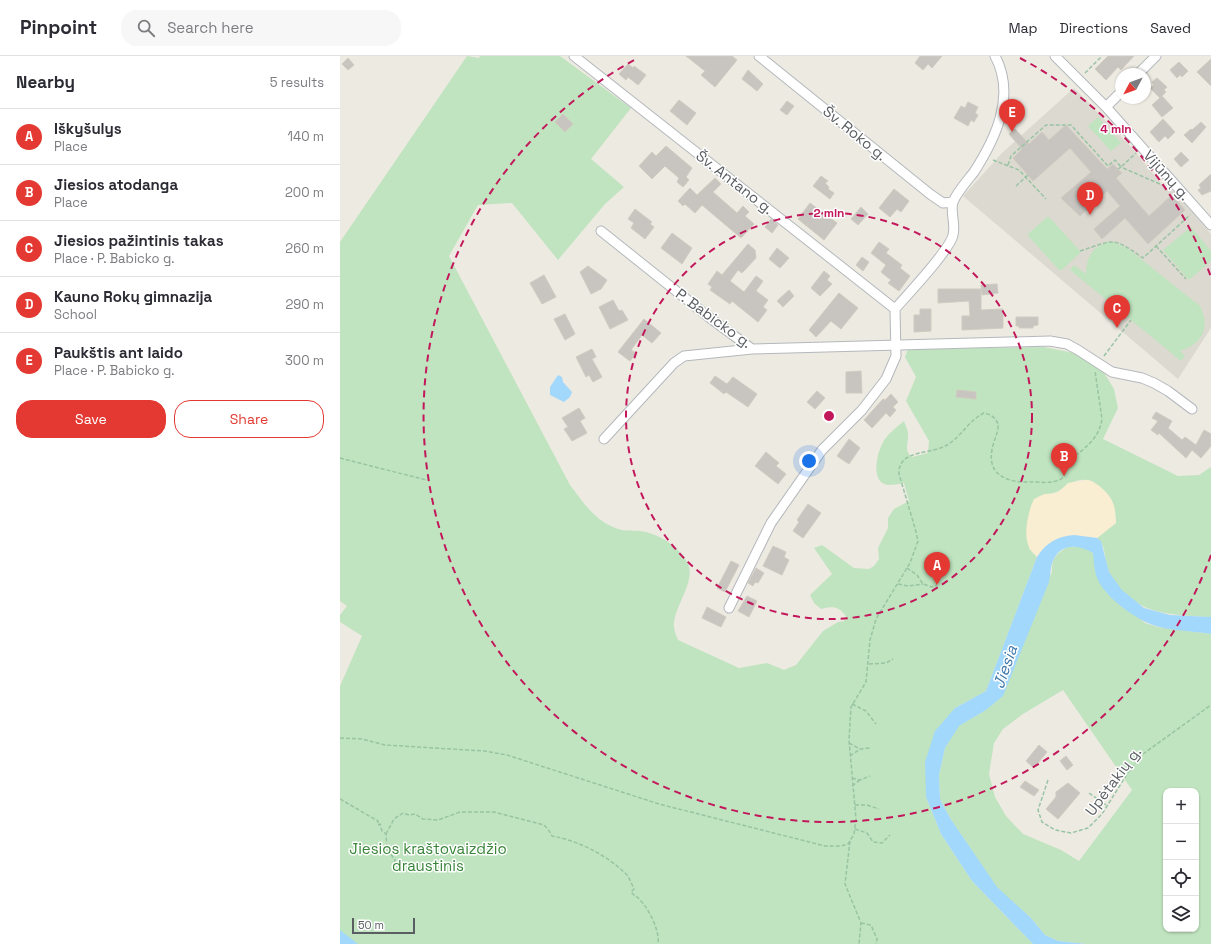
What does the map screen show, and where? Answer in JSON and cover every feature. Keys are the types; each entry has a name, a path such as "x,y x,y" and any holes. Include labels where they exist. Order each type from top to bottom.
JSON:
{"street":[{"name":"Šv. Antano g.","path":"574,56 895,309"},
{"name":"Šv. Roko g.","path":"759,56 930,194 943,202 953,202"},
{"path":"729,608 771,524 822,450 862,410 886,379 896,356 895,309 946,249 953,235 953,202 986,153 1002,113 1005,92 1000,65 996,56"},
{"name":"Vijūnų g.","path":"1055,56 1106,107 1211,225"},
{"path":"1144,68 1156,56"},
{"path":"1106,107 1115,98"},
{"name":"P. Babicko g.","path":"601,231 710,318 752,349 1050,341 1067,344 1112,372 1142,378 1154,383 1168,391 1192,409"},
{"path":"604,439 674,363 684,356 752,349"}],"path":[{"path":"1079,79 1102,56"},
{"path":"1008,165 1011,156 1046,125 1067,123 1071,125 1108,166 1115,160 1121,167 1162,185"},
{"path":"1118,169 1142,148"},
{"path":"993,160 1020,170 1027,175 1046,199"},
{"path":"1016,186 1027,175"},
{"path":"1080,251 1112,240 1126,245 1143,258 1193,212"},
{"path":"1156,246 1186,279"},
{"path":"859,944 860,923 845,884 850,841 855,829 856,819 849,742 852,704 866,682 869,664 870,640 876,619 907,568 918,541 916,528 899,474 899,466 902,460 907,457 923,454 947,445 984,413 989,414 997,421 998,427 992,450 991,462 994,470 1000,476 1010,481 1022,483 1060,480 1064,476 1069,461 1094,440 1101,426 1102,419 1094,373 1098,363 1131,320"},
{"path":"340,458 426,480"},
{"path":"907,568 917,575 923,584"},
{"path":"898,584 908,586 923,584 932,587 936,585"},
{"path":"869,664 886,663 893,659"},
{"path":"852,704 866,711 876,724"},
{"name":"Upėtakių g.","path":"1048,780 1038,810 1042,822 1055,830 1071,833 1088,828 1102,814 1106,805 1143,754 1211,705"},
{"path":"340,738 362,739 385,745 484,751 507,754 583,780 705,816 825,846 842,846 850,841"},
{"path":"849,742 860,749"},
{"path":"850,756 860,749 870,748"},
{"path":"852,786 860,780 870,776"},
{"path":"852,778 860,780"},
{"path":"1089,793 1106,805"},
{"path":"340,799 378,821 378,825 380,824 382,831 386,834"},
{"path":"855,805 867,805 879,809"},
{"path":"394,866 395,860 385,844 386,834 394,819 403,813 409,815 415,814 423,819 438,820 460,812 494,812 544,825 552,836 572,840 613,862 622,869 634,889 630,892 634,897 641,901 653,919 658,944"},
{"path":"855,829 867,833 872,842 882,843 890,835"},
{"path":"860,923 871,925 877,939 876,944"}],"shaded area":[{"path":"1074,88 1133,149 1165,188 1174,192 1211,234 1211,328 1178,379 963,196 1003,152"}],"green space":[{"name":"Jiesios kraštovaizdžio draustinis","path":"467,56 479,58 480,56 560,56 631,108 591,159 624,187 605,204 558,260 512,203 478,205 449,256 570,485 579,497 594,514 606,524 620,530 647,532 660,537 679,551 687,562 689,569 688,584 674,623 674,629 678,640 739,668 767,663 784,670 796,665 823,631 838,622 844,621 846,617 844,613 832,607 821,609 814,603 810,595 832,574 814,548 822,545 854,568 869,569 874,566 879,559 878,548 888,528 888,518 894,509 909,501 904,483 888,485 882,483 877,474 876,468 878,454 886,437 904,421 908,432 907,449 909,454 912,457 928,453 929,441 906,401 916,377 905,357 908,349 1044,347 1074,353 1103,371 1114,389 1118,408 1103,439 1178,476 1199,475 1211,467 1211,617 1181,615 1152,610 1140,605 1128,597 1118,586 1109,572 1104,549 1097,538 1116,523 1114,509 1110,498 1103,489 1092,481 1075,481 1058,492 1040,496 1032,505 1028,519 1029,548 1037,557 986,691 955,708 926,797 941,834 972,881 1033,944 347,944 340,939 340,686 362,636 340,622 340,615 347,606 340,601 340,242"},
{"path":"1098,117 1121,143 1111,151 1088,126"},
{"path":"1047,217 1050,218 1080,251 1079,254 1062,270 1059,270 1028,234"},
{"path":"1191,227 1211,251 1211,261 1189,280 1163,250"},
{"path":"1111,241 1127,248 1200,306 1205,321 1202,334 1194,344 1180,351 1185,356 1181,361 1070,270 1074,265 1086,274 1087,262 1095,249"},
{"path":"1067,547 1083,547 1093,553 1098,579 1145,623 1158,627 1211,634 1211,944 1087,944 1058,941 1045,935 1031,918 996,887 950,818 940,799 939,775 945,748 958,726 986,710 1052,572 1055,557","holes":["1063,690 1132,790 1079,861 1061,850 1023,834 1006,816 995,797 989,774 994,743 1003,729 1023,714"]}],"sand":[{"path":"1087,480 1099,486 1109,496 1115,508 1116,523 1097,538 1088,536 1071,536 1056,540 1043,549 1037,557 1031,551 1026,536 1028,516 1034,499 1045,494 1053,494 1060,491 1068,483"}],"water":[{"path":"558,375 562,377 563,382 572,392 570,397 564,402 550,395 550,387"},
{"name":"Jiesia","path":"1074,535 1097,538 1101,541 1109,572 1122,590 1144,608 1170,615 1211,617 1211,634 1163,628 1140,619 1123,608 1102,587 1096,574 1093,553 1082,548 1065,548 1056,555 1052,563 1049,582 1003,696 986,710 959,726 945,748 939,775 940,799 950,818 997,887 1031,918 1045,935 1058,941 1087,944 1033,944 972,881 941,834 926,797 925,762 935,731 955,708 986,691 1037,557 1052,541 1062,537"},
{"path":"340,930 358,944 340,944"}],"building":[{"path":"686,56 732,56 737,60 715,87 701,75 705,71"},
{"path":"920,56 942,56 932,68 928,64 923,70 915,63"},
{"path":"1108,56 1134,56 1123,68 1115,68 1115,70 1106,80 1095,69"},
{"path":"348,58 354,65 348,70 342,64"},
{"path":"1211,59 1211,86 1197,72"},
{"path":"1179,62 1188,71 1182,77 1180,75 1177,78 1170,70"},
{"path":"628,64 633,68 634,66 646,75 638,85 628,77 626,80 619,74"},
{"path":"748,70 763,84 757,91 742,79"},
{"path":"1157,78 1167,87 1164,90 1166,92 1160,98 1151,89 1154,85 1152,82"},
{"path":"1162,96 1173,108 1162,117 1152,105"},
{"path":"679,100 696,113 687,125 670,111"},
{"path":"787,101 794,106 787,115 780,110"},
{"path":"968,102 978,107 975,113 978,115 974,122 971,120 968,126 954,118 961,106 965,108"},
{"path":"563,114 573,124 565,132 555,122"},
{"path":"1163,119 1175,132 1168,139 1165,136 1159,142 1150,132"},
{"path":"1201,122 1206,127 1192,143 1184,135"},
{"path":"1066,125 1107,169 1113,164 1122,173 1116,178 1149,216 1172,195 1185,210 1148,244 1125,218 1102,239 1094,229 1120,206 1107,191 1080,216 1061,198 1091,172 1070,148 1033,181 1013,158 1022,149 1009,134 1015,129 1029,144 1042,132 1049,140"},
{"path":"666,146 692,168 686,177 689,180 683,187 677,182 679,178 665,166 652,179 639,166 652,152 656,156"},
{"path":"1181,152 1189,160 1181,167 1174,159"},
{"path":"1211,174 1211,191 1202,195 1198,190 1201,188 1199,185"},
{"path":"821,176 828,181 825,183 829,187 828,189 834,193 830,199 813,186"},
{"path":"715,178 721,184 713,192 737,213 743,206 749,212 745,216 754,224 741,238 702,205 695,213 685,204 683,206 678,201 690,188 697,195"},
{"path":"894,189 909,201 901,212 897,209 890,217 879,208"},
{"path":"810,203 837,223 824,240 798,219"},
{"path":"861,207 868,214 858,225 851,219"},
{"path":"635,209 652,222 650,224 654,227 645,239 631,228 634,223 628,219"},
{"path":"771,219 778,225 772,233 765,227"},
{"path":"672,233 692,248 682,264 661,248"},
{"path":"879,242 889,249 886,253 902,265 900,268 910,276 899,291 888,283 891,280 881,272 886,265 871,253"},
{"path":"748,244 755,250 756,258 742,273 738,270 730,281 744,292 756,276 763,281 756,291 768,300 763,307 767,310 758,322 732,301 730,304 710,290 712,287 708,284 717,271 722,275"},
{"path":"777,248 789,258 780,268 769,259"},
{"path":"862,257 869,262 863,271 856,265"},
{"path":"588,266 607,280 601,289 591,294 580,272"},
{"path":"824,271 830,276 827,280 832,284 820,296 811,288"},
{"path":"544,275 556,297 542,304 530,283"},
{"path":"997,284 998,293 982,295 981,285"},
{"path":"938,289 981,289 981,310 1003,309 1003,328 962,330 962,316 970,316 969,301 938,303"},
{"path":"789,290 794,296 783,307 777,301"},
{"path":"839,293 858,308 841,329 831,321 816,337 809,330"},
{"path":"613,300 619,311 622,310 628,320 610,329 599,307"},
{"path":"920,309 931,309 931,331 914,332 914,315 920,315"},
{"path":"565,314 575,334 565,340 554,319"},
{"path":"1016,317 1038,317 1038,325 1033,326 1033,328 1019,328 1019,326 1016,326"},
{"path":"644,319 661,333 652,343 642,335 631,350 636,353 630,361 618,352"},
{"path":"592,349 596,357 592,359 602,377 593,382 589,375 586,377 576,357"},
{"path":"861,371 862,393 846,393 846,372"},
{"path":"715,376 727,384 733,377 757,394 748,407 726,392 724,394 710,383"},
{"path":"957,390 976,392 976,399 956,397"},
{"path":"817,391 825,398 815,409 807,402"},
{"path":"891,394 898,402 893,407 896,410 890,417 886,413 872,428 864,420 883,399 885,400"},
{"path":"579,408 585,418 580,421 587,433 572,441 564,429 568,427 562,418"},
{"path":"1156,412 1172,421 1168,428 1182,440 1185,437 1196,445 1204,430 1211,434 1211,446 1201,458 1192,450 1186,458 1159,433 1158,435 1151,430 1158,421 1152,418"},
{"path":"849,439 860,448 849,464 837,456"},
{"path":"766,452 779,463 776,466 786,474 778,484 755,466"},
{"path":"808,504 821,513 803,538 793,531 799,522 797,520"},
{"path":"773,546 786,552 784,557 789,560 782,575 763,566"},
{"path":"731,561 739,565 725,592 717,588"},
{"path":"756,568 764,573 758,583 755,582 753,586 748,583"},
{"path":"747,596 757,601 749,617 738,611"},
{"path":"707,607 726,617 721,627 702,618"},
{"path":"1039,745 1047,752 1034,768 1026,761"},
{"path":"1066,756 1073,765 1067,770 1060,761"},
{"path":"1025,781 1039,790 1034,796 1020,787"},
{"path":"1068,783 1080,793 1058,819 1046,809 1056,797 1056,792"}],"place":[{"name":"Paukštis ant laido","path":"1012,132"},
{"name":"Kauno Rokų gimnazija","path":"1090,215"},
{"name":"Jiesios pažintinis takas","path":"1117,328"},
{"name":"Jiesios atodanga","path":"1064,476"},
{"name":"Iškyšulys","path":"937,585"}]}
